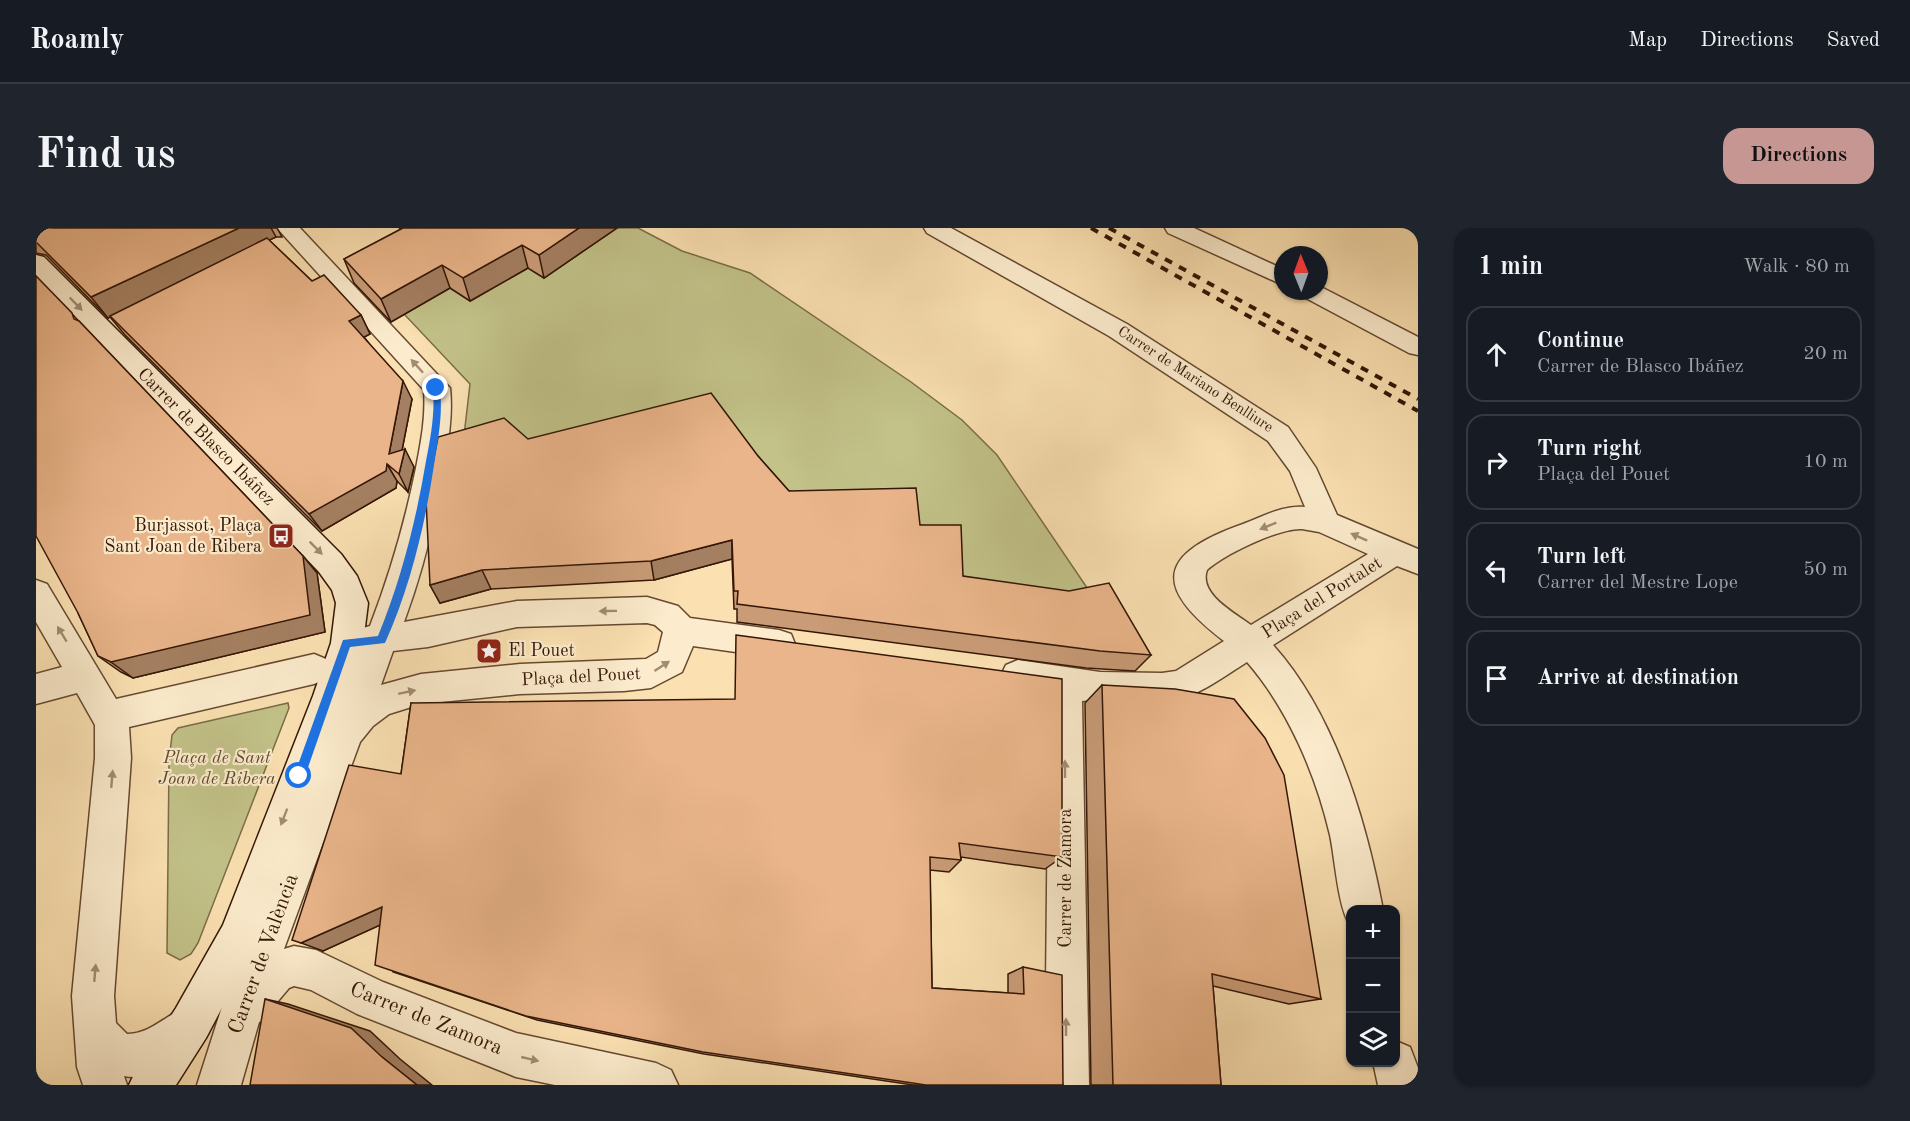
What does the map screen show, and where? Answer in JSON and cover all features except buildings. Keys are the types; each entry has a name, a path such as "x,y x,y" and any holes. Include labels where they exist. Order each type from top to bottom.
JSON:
{"street":[{"name":"Carrer de Mariano Benlliure","path":"935,228 1118,330 1278,434 1292,450 1309,478 1325,522"},
{"path":"1176,228 1274,274"},
{"path":"302,234 419,367 436,388 439,399 424,500 406,574 364,641"},
{"name":"Carrer de Blasco Ibáñez","path":"36,262 113,328 341,577 349,590 364,641 330,696 238,937 191,1023 151,1085"},
{"path":"1327,300 1418,347"},
{"name":"Plaça del Portalet","path":"1250,643 1207,609 1195,596 1189,580 1192,568 1199,558 1214,548 1287,518 1325,522"},
{"path":"1325,522 1406,557"},
{"name":"Plaça del Portalet","path":"1086,685 1156,690 1182,685 1353,576 1406,557"},
{"path":"36,593 86,676 112,725 113,758 93,996 99,1067 105,1085"},
{"path":"364,641 517,614 647,610 661,613 674,620 680,630 808,647"},
{"name":"Plaça del Pouet","path":"345,736 361,715 377,703 395,695 421,689 520,679 651,673 670,662 680,630"},
{"name":"Carrer de València","path":"219,1085 262,953 345,736 364,641"},
{"path":"1250,643 1274,671 1310,731 1334,787 1346,825 1362,905"},
{"path":"108,716 314,669"},
{"path":"993,672 1086,685"},
{"path":"36,689 86,676"},
{"name":"Carrer de Zamora","path":"1066,1085 1065,706 1066,694 1074,688 1086,685"},
{"path":"257,888 249,928 250,942 262,953"},
{"name":"Carrer de Zamora","path":"262,953 316,969 351,990 516,1055 656,1085"},
{"path":"233,1038 258,992 274,973 294,966 316,969"},
{"path":"96,1031 104,1046 115,1053 151,1054 169,1044 191,1023"},
{"path":"1396,1067 1400,1085"}],"green space":[{"path":"617,228 638,228 682,251 750,273 911,382 962,420 997,455 1096,601 1056,609 462,453 470,384 404,314 450,288 471,301 528,268 544,278"},
{"name":"Plaça de Sant Joan de Ribera","path":"288,703 289,708 198,943 191,954 180,960 167,953 169,762 172,735 178,728"}],"railway":[{"path":"1091,228 1418,411"},
{"path":"1109,228 1418,399"}],"place":[{"name":"Burjassot, Plaça Sant Joan de Ribera","path":"281,536"},
{"name":"El Pouet","path":"489,651"}],"route":[{"path":"299,776 330,696 346,643 382,640 399,596 424,500 439,411 436,388"}]}
